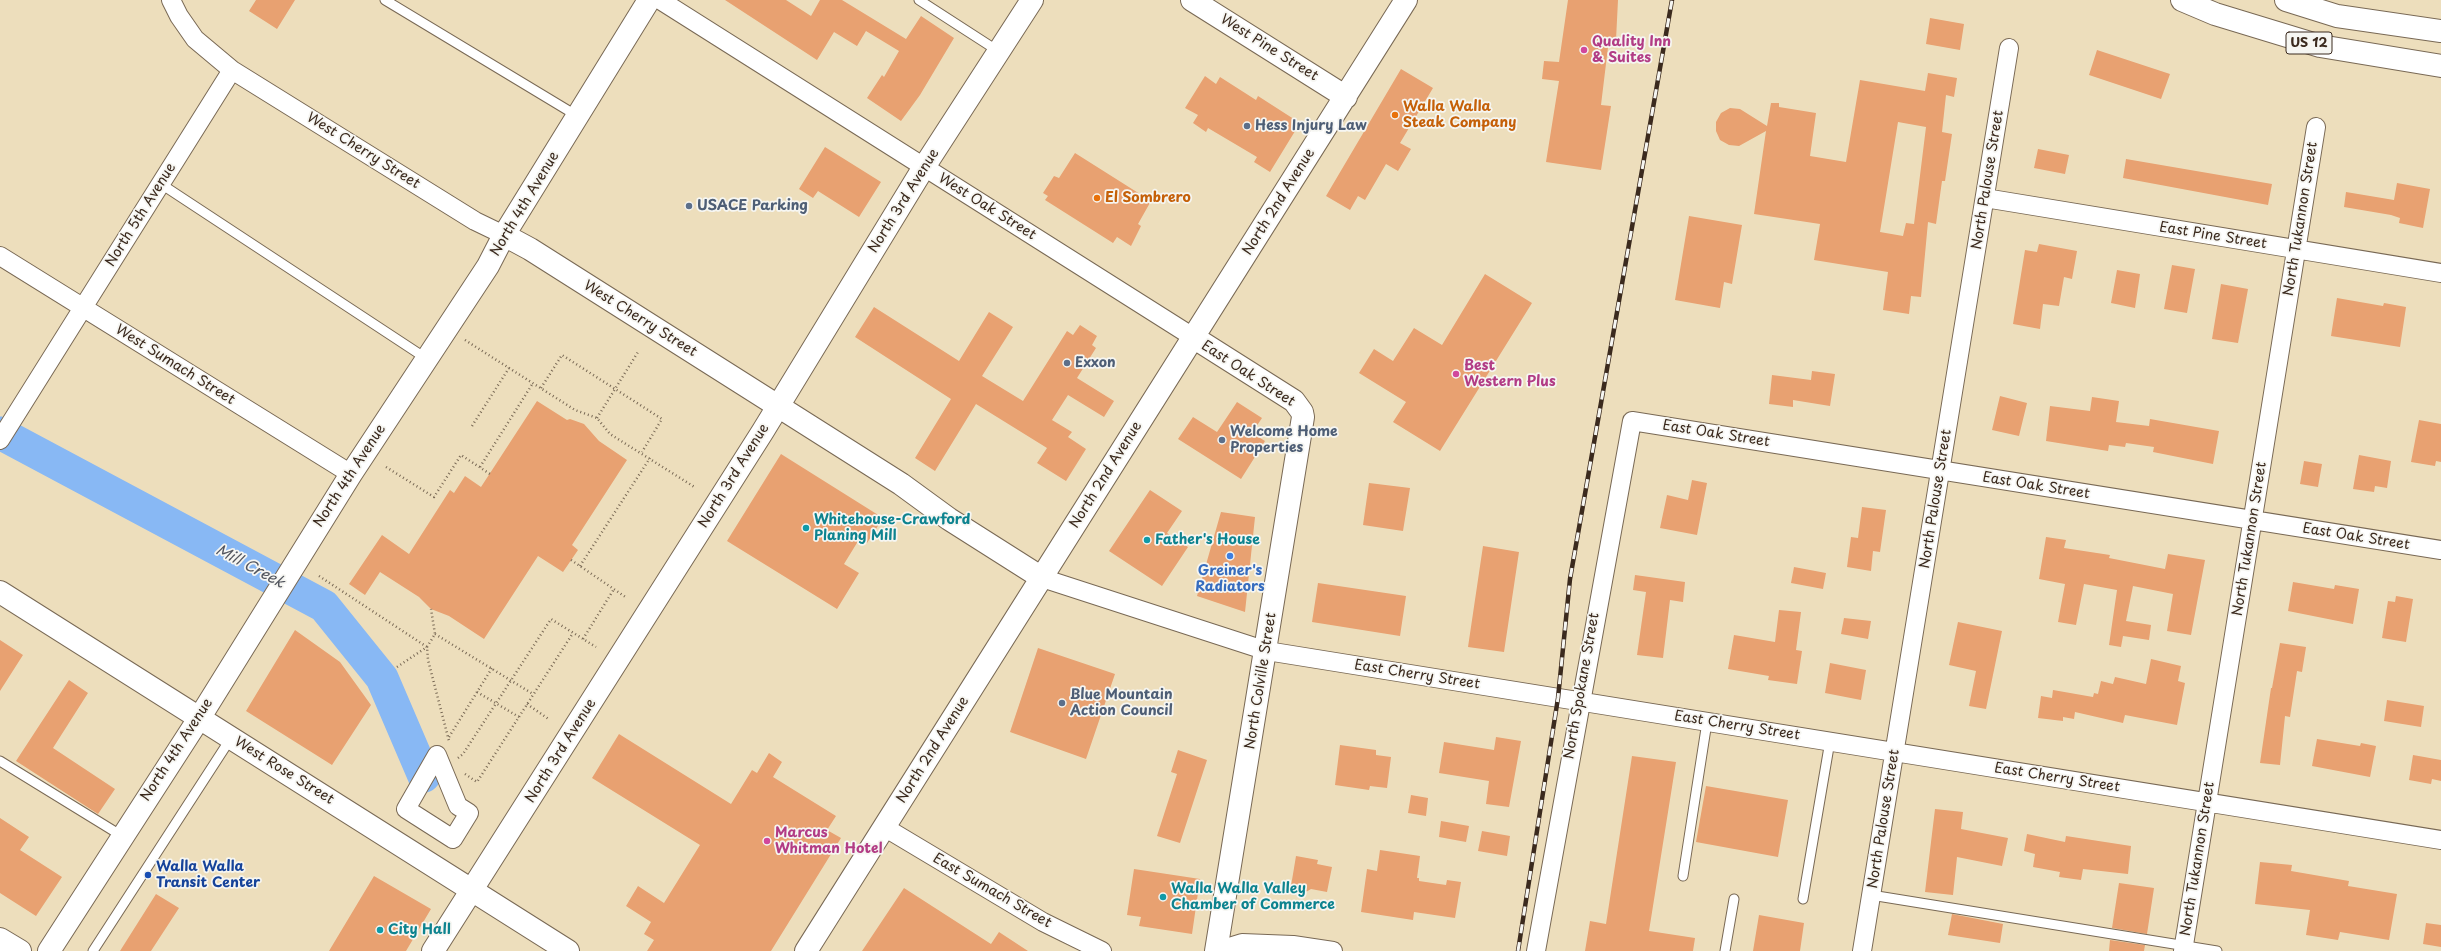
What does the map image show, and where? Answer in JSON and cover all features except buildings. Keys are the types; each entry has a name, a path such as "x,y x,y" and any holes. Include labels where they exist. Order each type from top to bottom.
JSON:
{"main road":[{"name":"North 4th Avenue","path":"49,951 200,717 351,474 488,266 504,236 579,117 649,0"},
{"name":"North 3rd Avenue","path":"433,951 473,890 777,406 924,167 1032,0"},
{"name":"West Pine Street","path":"1192,0 1346,97"},
{"name":"North 2nd Avenue","path":"806,951 1406,0"},
{"name":"US 12","path":"2182,0 2215,14 2320,46 2441,66"},
{"name":"US 12","path":"2286,0 2337,16 2441,31"},
{"name":"West Cherry Street","path":"504,236 530,249 901,484 949,519 1042,578"},
{"name":"East Oak Street","path":"1193,337 1294,401 1302,412"},
{"name":"North Colville Street","path":"1216,951 1267,650 1303,423 1302,412"},
{"name":"West Rose Street","path":"0,592 568,951"},
{"path":"0,939 20,951"}],"street":[{"path":"171,0 179,16 196,39 232,70"},
{"name":"West Oak Street","path":"660,0 1193,337"},
{"name":"North Palouse Street","path":"1862,951 2009,48"},
{"name":"North 5th Avenue","path":"0,440 232,70"},
{"name":"West Cherry Street","path":"232,70 475,221 504,236"},
{"name":"North Tukannon Street","path":"2183,948 2316,127"},
{"name":"East Pine Street","path":"1984,198 2441,273"},
{"name":"West Sumach Street","path":"0,256 351,474"},
{"name":"East Oak Street","path":"1632,421 2441,550"},
{"name":"North Spokane Street","path":"1536,951 1579,701 1632,421"},
{"name":"East Cherry Street","path":"1042,578 1267,650 2441,840"},
{"name":"East Sumach Street","path":"884,827 1043,922 1102,951"},
{"path":"1216,951 1242,943 1293,945 1333,951"}],"lane":[{"path":"385,0 579,117"},
{"path":"919,0 998,51"},
{"path":"161,184 427,359"},
{"path":"1683,876 1706,722"},
{"path":"94,951 231,738"},
{"path":"1803,899 1830,741"},
{"path":"0,761 122,836"},
{"path":"1871,895 2183,948 2217,951"},
{"path":"1725,951 1734,899"}],"path":[{"path":"465,340 575,410 597,418 610,434 642,452 696,488"},
{"path":"597,418 638,352"},
{"path":"541,388 562,354 662,419 642,452"},
{"path":"472,426 509,368"},
{"path":"480,467 533,383"},
{"path":"386,468 434,497 461,455 490,474"},
{"path":"580,566 650,458"},
{"path":"571,560 627,598"},
{"path":"319,576 427,647"},
{"path":"584,640 614,589"},
{"path":"397,667 427,647 435,634 431,609"},
{"path":"427,647 428,660 449,737 447,753 464,754 551,619 596,647"},
{"path":"460,771 477,782 573,633"},
{"path":"435,634 534,694"},
{"path":"449,737 492,668"},
{"path":"477,692 518,717"},
{"path":"527,704 550,720"}],"waterway":[{"name":"Mill Creek","path":"0,433 324,606 382,678 424,776"}],"railway":[{"path":"1518,951 1558,698 1570,579 1672,0"}],"place":[{"name":"Quality Inn & Suites","path":"1584,50"},
{"name":"Walla Walla Steak Company","path":"1395,115"},
{"name":"Hess Injury Law","path":"1247,126"},
{"name":"El Sombrero","path":"1097,198"},
{"name":"USACE Parking","path":"689,206"},
{"name":"Exxon","path":"1067,363"},
{"name":"Best Western Plus","path":"1456,374"},
{"name":"Welcome Home Properties","path":"1222,440"},
{"name":"Whitehouse-Crawford Planing Mill","path":"806,528"},
{"name":"Father's House","path":"1147,540"},
{"name":"Greiner's Radiators","path":"1230,556"},
{"name":"Blue Mountain Action Council","path":"1062,703"},
{"name":"Marcus Whitman Hotel","path":"767,841"},
{"name":"Walla Walla Transit Center","path":"148,875"},
{"name":"Walla Walla Valley Chamber of Commerce","path":"1163,897"},
{"name":"City Hall","path":"380,930"}]}
